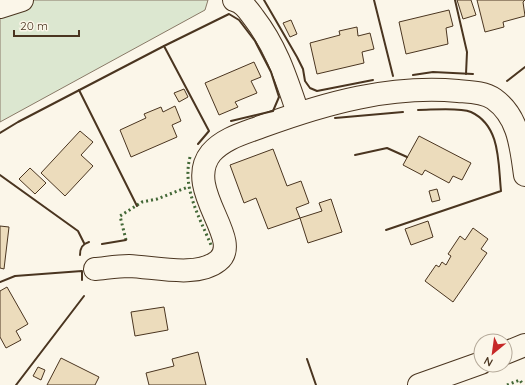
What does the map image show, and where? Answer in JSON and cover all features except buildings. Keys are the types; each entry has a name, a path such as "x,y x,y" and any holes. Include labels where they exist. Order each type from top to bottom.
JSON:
{"street":[{"path":"0,8 22,0"},
{"path":"234,0 241,2 265,32 282,63 298,113"},
{"path":"95,269 129,266 185,271 210,265 219,260 224,251 225,240 208,201 203,184 203,168 210,154 223,142 298,113 345,99 382,93 445,90 477,92 493,98 508,112 519,135 525,175"},
{"path":"513,350 525,345"},
{"path":"419,385 473,366"}],"green space":[{"path":"0,0 208,0 205,10 0,122"}],"hedge":[{"path":"190,157 188,168 190,191 197,213 211,245"},
{"path":"126,240 120,216 142,202 157,199 188,187"},
{"path":"507,385 520,380 523,385"}],"wall":[{"path":"264,0 297,57 303,69 305,81 310,88 317,91 373,80"},
{"path":"374,0 393,76"},
{"path":"455,0 467,52 466,74"},
{"path":"198,144 209,131 164,46 229,14 239,20 255,41 271,72 279,97 273,111 231,121"},
{"path":"0,133 18,122 164,46"},
{"path":"507,81 525,67"},
{"path":"413,75 433,72 473,74"},
{"path":"79,90 137,206"},
{"path":"386,230 501,191 496,146 488,126 481,118 466,110 418,110"},
{"path":"335,118 403,112"},
{"path":"355,155 387,148 407,157"},
{"path":"0,175 78,231 84,243"},
{"path":"102,244 126,240"},
{"path":"80,255 80,250 82,247 89,242"},
{"path":"0,282 15,276 82,271 82,280"},
{"path":"16,385 84,296"},
{"path":"307,359 316,385"}]}
